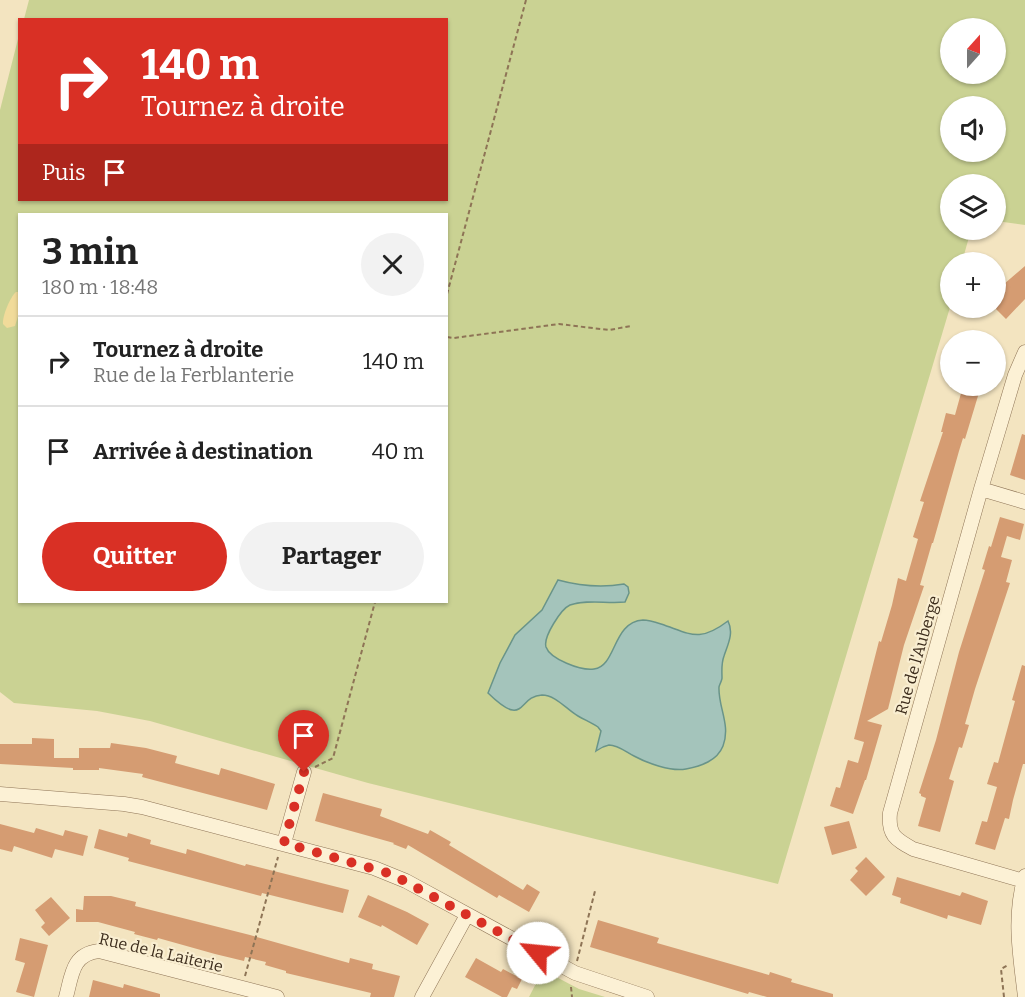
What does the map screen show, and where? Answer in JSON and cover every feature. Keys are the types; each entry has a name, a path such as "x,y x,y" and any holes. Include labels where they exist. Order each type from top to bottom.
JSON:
{"street":[{"name":"Rue de l'Auberge","path":"1024,879 913,849 891,834 889,823 981,489 1015,375 1025,352"},
{"path":"981,489 1025,502"},
{"path":"284,843 304,772"},
{"path":"0,794 124,804 284,843 391,874 575,973 647,997"},
{"path":"1024,879 1018,902 1017,925 1025,997"},
{"path":"422,997 467,915"},
{"name":"Rue de la Laiterie","path":"66,997 73,968 79,959 88,952 99,951 277,997"}],"path":[{"path":"448,290 526,0"},
{"path":"448,337 476,336 558,324 609,330 631,326"},
{"path":"304,772 333,758 375,603"},
{"path":"242,987 278,857 284,843"},
{"path":"572,997 571,988 595,891"},
{"path":"1004,997 1001,969 1020,956"}],"green space":[{"path":"29,0 1025,0 1025,225 1006,222 1006,174 940,174 940,240 968,240 965,252 940,252 940,318 947,318 943,330 940,330 940,341 778,884 368,783 150,721 97,711 14,703 0,692 0,110 18,39 18,201 448,201 448,18 24,18"},
{"path":"543,970 579,989 605,997 529,997"}],"sand":[{"path":"18,292 18,316 15,326 7,328 3,324 4,317 14,295"}],"water":[{"path":"558,580 591,586 624,584 628,587 629,593 625,602 583,602 570,605 554,624 547,637 546,647 553,656 582,668 594,669 601,666 607,660 620,636 633,623 643,620 688,633 702,634 728,621 730,625 729,643 722,662 722,678 719,687 726,731 723,746 717,756 703,764 680,770 652,764 612,745 596,751 601,731 598,727 552,697 542,695 534,697 515,710 500,704 488,693 515,635 542,610"}],"building":[{"path":"1025,266 1025,299 1006,319 1005,318 1006,282"},
{"path":"960,396 978,396 932,543 920,585 924,586 904,645 888,709 867,721 882,725 866,780 853,814 830,806 836,787 840,788 848,760 858,763 864,742 854,739 879,641 881,642 898,578 906,581 918,539 913,537 924,502 920,501 943,432 941,432 946,413 955,415"},
{"path":"1022,434 1025,435 1025,480 1010,475"},
{"path":"1000,517 1024,524 1020,540 1007,536 1001,557 1012,560 1006,582 1010,583 975,689 965,724 969,725 962,748 959,747 949,779 954,781 940,832 918,826 926,798 919,793 985,570 982,569"},
{"path":"1022,665 1025,666 1025,764 1023,764 1009,819 1005,818 995,850 975,844 982,821 987,822 997,787 987,784 994,762 998,763"},
{"path":"32,738 54,739 54,758 79,758 79,748 110,748 111,743 146,748 177,756 175,763 219,775 221,768 275,784 267,810 142,777 143,774 99,768 99,770 73,770 73,768 0,764 0,744 32,744"},
{"path":"323,793 382,809 380,816 428,834 430,830 451,842 449,845 523,890 527,884 540,892 529,912 499,895 497,898 408,845 406,849 394,843 315,821"},
{"path":"849,821 857,848 832,855 824,827"},
{"path":"0,824 34,833 36,828 63,836 65,830 88,836 83,856 55,849 52,858 14,846 12,852 0,849"},
{"path":"99,829 127,837 128,833 151,840 150,844 186,854 187,849 245,866 246,864 349,890 343,913 262,893 261,896 128,861 129,858 94,848"},
{"path":"866,857 885,877 866,896 850,880 858,871 855,868"},
{"path":"897,877 960,896 962,892 988,901 981,925 948,915 947,919 900,903 901,898 892,895"},
{"path":"368,895 429,924 417,945 382,925 381,927 358,917"},
{"path":"84,896 111,896 136,902 135,906 349,963 350,958 373,964 372,969 400,976 394,997 370,997 371,993 286,973 286,971 265,965 266,962 245,957 244,961 158,938 157,940 134,934 135,932 98,922 76,922 76,909 83,910"},
{"path":"51,897 70,918 49,936 41,927 45,923 35,910"},
{"path":"598,920 659,938 657,943 769,975 770,972 792,979 791,982 833,994 833,997 767,997 749,992 748,994 590,947"},
{"path":"20,938 48,945 34,997 16,992 25,963 15,960"},
{"path":"476,958 501,972 503,969 522,979 517,989 512,987 507,997 502,997 465,977"},
{"path":"93,980 123,988 124,984 160,994 160,997 89,997"}],"route":[{"path":"304,772 284,843 391,874 538,953"}]}
